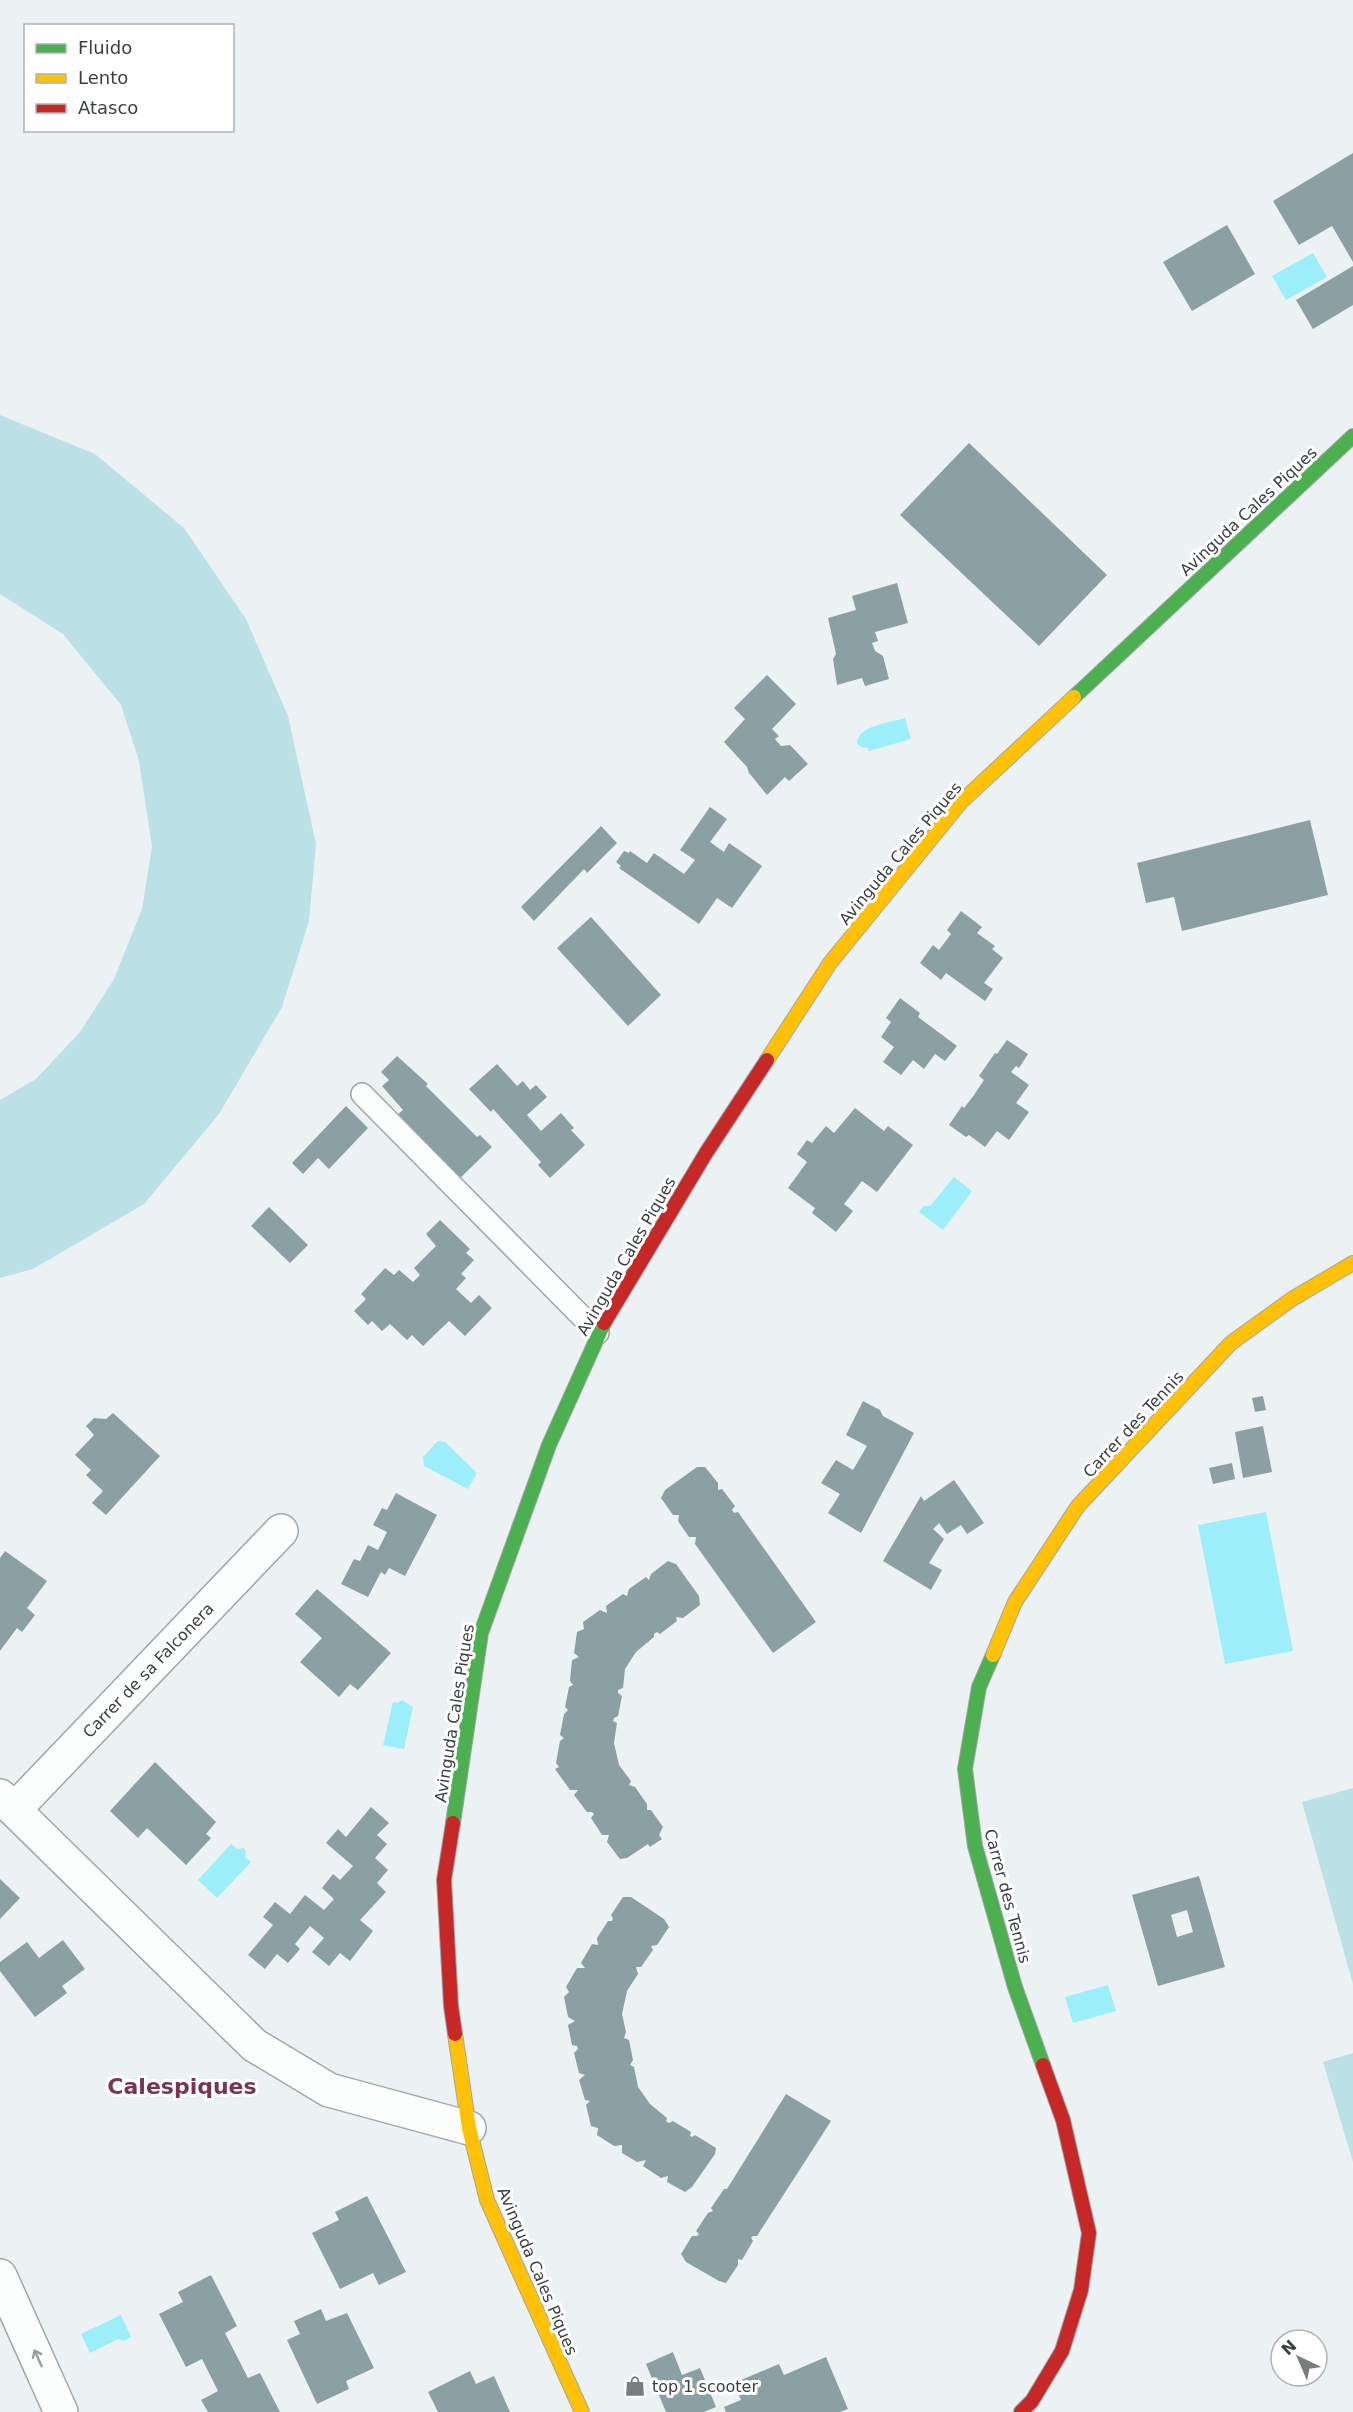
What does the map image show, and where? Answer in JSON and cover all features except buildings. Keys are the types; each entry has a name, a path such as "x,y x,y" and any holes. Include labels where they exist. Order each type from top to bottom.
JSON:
{"street":[{"name":"Avinguda Cales Piques","path":"582,2412 487,2200 469,2128 451,2006 444,1880 480,1633 549,1445 598,1333 706,1154 830,963 960,802 1353,436"},
{"name":"Carrer des Tennis","path":"1021,2412 1032,2401 1062,2351 1081,2290 1089,2233 1063,2120 1015,1987 975,1846 965,1769 979,1687 1015,1602 1078,1506 1231,1343 1292,1299 1353,1263"},
{"name":"Carrer de sa Falconera","path":"8,1803 281,1531"},
{"path":"8,1803 254,2045 329,2090 469,2128"},
{"path":"0,2276 61,2412"}],"lane":[{"path":"362,1094 598,1333"}],"shaded area":[{"path":"0,415 95,454 184,528 246,619 288,716 316,844 309,921 282,1007 219,1114 144,1204 33,1269 0,1278 0,1100 36,1079 80,1032 114,979 142,909 152,847 139,761 121,705 63,634 0,594"},
{"path":"1353,1788 1353,1984 1302,1802"},
{"path":"1353,2053 1353,2162 1323,2062"}],"water":[{"path":"1313,253 1327,277 1286,300 1272,276"},
{"path":"905,718 911,739 869,751 868,748 861,747 857,743 863,732 869,728"},
{"path":"954,1177 972,1191 943,1230 919,1212 924,1206 930,1206"},
{"path":"438,1441 445,1442 477,1473 468,1489 424,1466 423,1457"},
{"path":"1266,1512 1293,1651 1225,1664 1198,1525"},
{"path":"402,1700 413,1707 404,1749 383,1745 393,1702 398,1703"},
{"path":"231,1844 237,1849 244,1848 245,1857 251,1862 217,1898 198,1880"},
{"path":"1108,1985 1116,2011 1073,2023 1065,1997"},
{"path":"121,2315 131,2337 124,2341 118,2339 90,2353 81,2334"}],"traffic: fast":[{"path":"1074,697 1353,436"},
{"path":"453,1823 481,1633 549,1445 604,1323"},
{"path":"993,1655 979,1687 965,1769 975,1846 1015,1987 1043,2065"}],"traffic: slow":[{"path":"767,1060 830,963 961,802 1074,697"},
{"path":"993,1655 1015,1602 1078,1506 1231,1343 1292,1299 1353,1263"},
{"path":"455,2034 469,2128 487,2200 582,2412"}],"traffic: jam":[{"path":"604,1323 706,1153 767,1060"},
{"path":"453,1823 444,1880 451,2006 455,2034"},
{"path":"1021,2412 1032,2401 1062,2351 1081,2290 1089,2233 1063,2120 1043,2065"}],"place":[{"name":"top 1 scooter","path":"635,2386"}],"district":[{"name":"Calespiques","path":"182,2086"}]}
